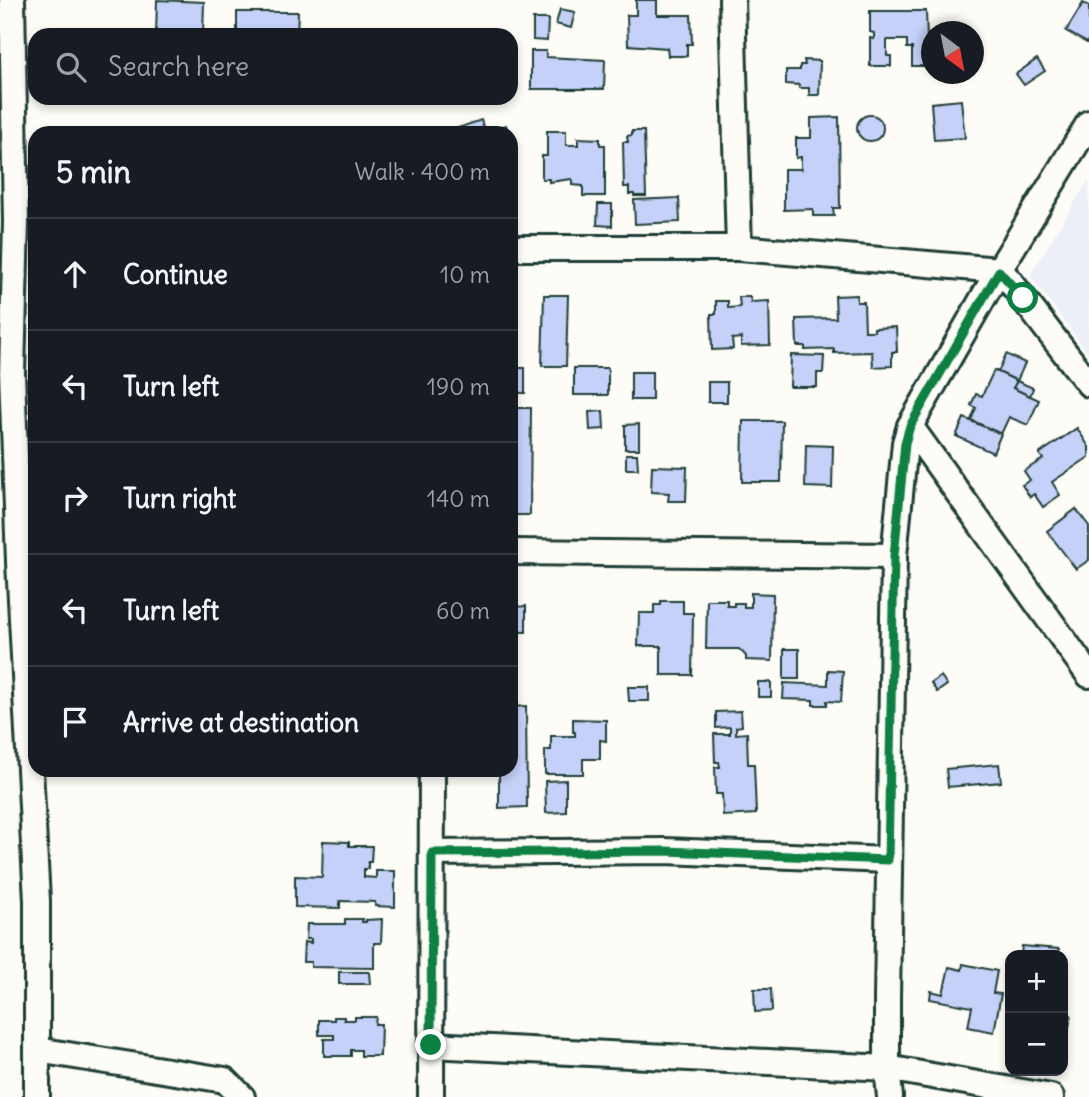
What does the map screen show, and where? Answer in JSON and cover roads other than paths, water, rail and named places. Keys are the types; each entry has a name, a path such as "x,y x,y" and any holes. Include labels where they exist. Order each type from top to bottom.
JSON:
{"street":[{"path":"12,0 16,222 9,563 37,889 37,1097"},
{"path":"732,0 740,248"},
{"path":"890,1097 887,1068 888,860 894,556 902,459 910,426 999,271 1089,123"},
{"path":"518,248 740,248 999,271 1009,280 1089,384"},
{"path":"910,426 1089,675"},
{"path":"518,552 894,556"},
{"path":"431,1097 432,777"},
{"path":"432,853 665,851 888,860"},
{"path":"431,1045 887,1068 1051,1097"},
{"path":"37,1050 225,1080 242,1097"}]}
